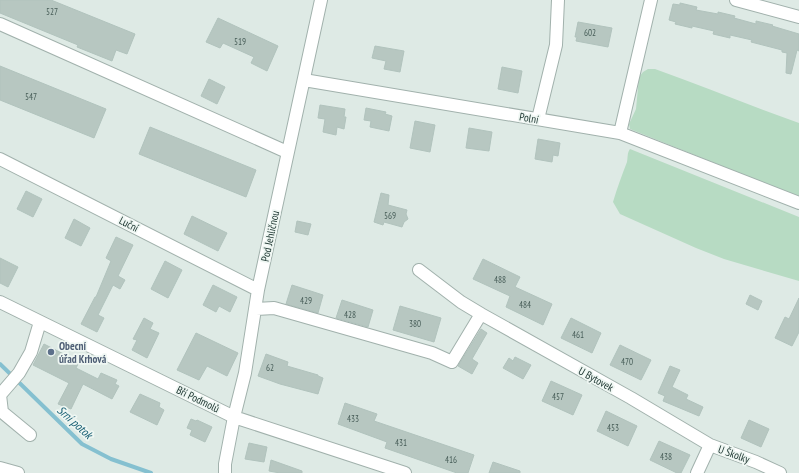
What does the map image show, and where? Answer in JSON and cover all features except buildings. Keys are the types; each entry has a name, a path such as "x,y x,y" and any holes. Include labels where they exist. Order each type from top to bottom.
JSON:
{"street":[{"name":"Pod Jehličnou","path":"225,473 225,464 234,417 245,373 258,290 321,0"},
{"path":"538,119 556,45 558,0"},
{"path":"620,133 651,0"},
{"path":"736,0 799,17"},
{"path":"0,24 287,152"},
{"name":"Polní","path":"304,80 620,133 799,203"},
{"name":"Luční","path":"0,159 258,290"},
{"name":"U Bytovek","path":"419,270 461,302 481,314 710,444"},
{"name":"Bří Podmolů","path":"0,302 234,417 404,473"},
{"path":"256,309 274,308 432,354 452,362 481,314"},
{"path":"30,435 2,412 0,395 19,373 30,352 40,322"},
{"path":"697,473 710,444"},
{"name":"U Školky","path":"710,444 780,473"},
{"path":"0,468 18,473"}],"green space":[{"path":"648,69 655,69 799,123 799,196 630,129 629,124 636,109 639,77"},
{"path":"630,149 799,217 799,281 724,259 620,214 613,202"}],"waterway":[{"name":"Srní potok","path":"0,364 82,444 111,459 151,473"}],"place":[{"name":"Obecní úřad Krhová","path":"51,352"}]}
